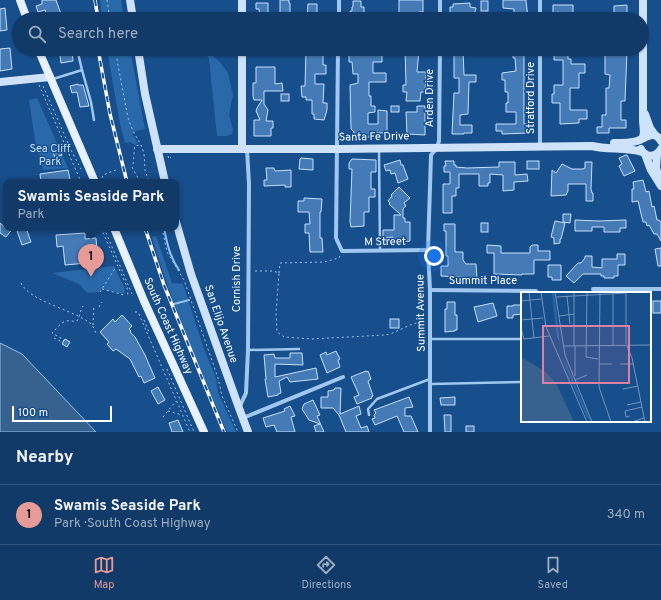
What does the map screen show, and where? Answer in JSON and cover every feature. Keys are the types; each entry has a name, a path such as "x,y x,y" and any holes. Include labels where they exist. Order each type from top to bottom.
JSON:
{"main road":[{"path":"20,0 24,12"},
{"path":"130,0 132,12"},
{"path":"242,0 242,12"},
{"path":"644,0 644,12"},
{"path":"41,56 98,179"},
{"path":"139,56 145,94 164,179"},
{"name":"Cornish Drive","path":"242,56 245,148"},
{"path":"643,56 642,121 644,132 640,144 651,170 661,185"},
{"path":"0,82 36,81 50,78"},
{"path":"643,110 650,128 659,139"},
{"name":"Santa Fe Drive","path":"592,146 599,143 631,142 651,134 659,139"},
{"name":"Santa Fe Drive","path":"157,149 338,149 592,146 599,148 633,149 650,156 660,151"},
{"path":"660,151 656,168 661,185"},
{"name":"South Coast Highway","path":"115,231 144,301 204,432"},
{"name":"San Elijo Avenue","path":"179,231 191,274 238,408 248,432"}],"street":[{"path":"339,0 339,12"},
{"path":"440,0 440,12"},
{"path":"540,0 540,12"},
{"path":"338,56 336,238 342,251"},
{"name":"Arden Drive","path":"437,148 439,139 440,56"},
{"name":"Stratford Drive","path":"540,56 540,146"},
{"name":"Cornish Drive","path":"238,408 246,393 248,350 249,184 245,148"},
{"name":"Summit Avenue","path":"430,432 430,290 428,250 431,155 437,148"},
{"name":"M Street","path":"342,251 428,250"},
{"path":"593,289 661,289"},
{"name":"Summit Place","path":"430,290 536,291"},
{"path":"242,418 343,377"}],"lane":[{"path":"79,56 91,102 94,120"},
{"path":"50,78 82,70"},
{"path":"379,148 380,251"},
{"path":"430,338 521,339"},
{"path":"248,350 300,349"},
{"path":"369,415 368,409 377,399 431,382 438,384 521,382"}],"path":[{"path":"107,0 109,12"},
{"path":"116,56 128,118 144,153 147,179"},
{"path":"36,81 38,80 43,86 71,150 83,173"},
{"path":"36,81 80,179"},
{"path":"138,179 132,166 135,159 133,151 136,146 141,145"},
{"path":"99,179 103,175 118,168"},
{"path":"102,231 127,287 128,296"},
{"path":"105,231 133,296"},
{"path":"163,231 167,252 184,280 218,378 222,396 238,432"},
{"path":"342,251 339,258 324,262 280,264 276,313 278,332 284,337 312,338 384,335 393,333 419,322 430,322"},
{"path":"100,292 116,267"},
{"path":"248,272 273,271 279,273"},
{"path":"21,283 27,292 55,307 79,317 93,326"},
{"path":"102,289 124,295"},
{"path":"99,308 102,302"},
{"path":"94,305 93,326 97,335"},
{"path":"54,338 62,342 64,340 52,333 68,320 77,322 83,306"},
{"path":"138,307 152,337"},
{"path":"135,312 138,312 190,432"},
{"path":"166,369 194,432"},
{"path":"163,417 176,400"},
{"path":"168,411 182,415"}],"green space":[{"path":"100,0 121,0 123,12 101,12"},
{"path":"108,56 131,56 145,129 136,131 132,134 138,143 135,145 130,142 125,143 120,124"},
{"path":"207,56 212,56 220,62 228,73 233,95 229,115 233,129 232,134 226,136 217,136 209,59"},
{"name":"Sea Cliff Park","path":"37,98 68,168 43,170 35,140 29,100"},
{"path":"156,236 172,283 183,284 204,349 216,378 218,393 236,432 227,432 186,336 152,237"},
{"path":"114,266 125,289 124,294 101,289 99,292 88,293 79,284 52,273"}],"shaded area":[{"path":"0,343 22,354 96,432 0,432"}],"building":[{"path":"42,0 56,0 60,12 46,12 45,10 38,12 36,6 42,4"},
{"path":"280,0 289,0 290,12 280,12"},
{"path":"399,0 423,0 423,12 399,12"},
{"path":"503,0 526,0 527,12 514,12 514,9 503,8"},
{"path":"353,1 361,1 361,7 364,7 364,12 350,12 352,11"},
{"path":"481,1 488,1 488,11 481,11"},
{"path":"256,3 268,3 268,12 259,12 259,9 256,9"},
{"path":"470,3 470,7 476,8 475,12 450,12 450,7 453,7 453,4"},
{"path":"308,4 317,4 317,12 307,12"},
{"path":"553,5 573,5 573,12 553,12"},
{"path":"627,5 627,12 614,12 614,6"},
{"path":"5,8 7,30 0,31 0,9"},
{"path":"10,48 12,69 0,71 0,49"},
{"path":"60,56 73,56 73,61 61,63"},
{"path":"306,56 323,56 323,65 326,65 326,74 315,74 315,84 324,84 323,103 327,103 327,110 324,120 314,119 314,114 312,114 312,100 306,100 306,97 302,97 301,86 305,86"},
{"path":"349,56 382,56 382,62 373,62 373,73 386,73 386,82 369,82 371,106 375,106 375,112 368,113 368,124 378,124 378,110 387,111 387,133 375,133 375,137 354,137 354,132 351,129 350,85 358,83 358,74 353,74 352,62 349,62"},
{"path":"405,56 418,56 417,72 426,72 425,92 421,92 420,101 406,101 407,92 403,92 403,85 406,85"},
{"path":"454,56 463,56 464,75 476,75 476,82 469,82 468,114 460,115 460,125 472,125 472,133 452,134 454,93 459,93 459,78 454,78"},
{"path":"513,56 524,56 524,124 529,124 529,133 502,134 502,131 496,131 496,124 516,124 516,112 506,112 508,92 505,92 505,80 502,80 502,73 516,71 515,58 513,58"},
{"path":"554,56 568,56 568,59 571,59 571,64 585,64 585,73 579,73 579,88 570,88 570,110 587,110 587,119 579,119 579,123 560,124 560,103 552,103 552,94 554,94 554,85 563,85 563,60 554,60"},
{"path":"605,56 627,56 625,101 621,101 621,120 626,120 626,128 609,128 609,133 597,133 597,127 602,127 602,115 606,115 606,88 609,88 610,75 605,74"},
{"path":"256,67 275,67 275,84 282,83 283,91 264,91 264,104 268,110 266,121 273,121 271,136 254,136 254,120 260,120 256,111 262,100 254,100 253,96 253,83 256,83"},
{"path":"78,84 83,85 89,106 80,107 77,92 72,93 70,86"},
{"path":"281,94 289,94 289,101 281,101"},
{"path":"391,106 399,106 399,112 391,112"},
{"path":"417,106 425,106 425,135 407,134 406,112 417,112"},
{"path":"59,148 62,155 55,157 52,151"},
{"path":"626,155 635,171 624,176 619,166 622,164 619,158"},
{"path":"301,158 313,159 313,170 299,169"},
{"path":"352,159 376,160 376,172 371,172 371,189 375,189 375,197 369,197 369,212 364,212 364,226 351,227 350,222 352,169 349,169 349,163"},
{"path":"400,160 408,179 398,183 395,173 391,174 390,170 386,171 384,165"},
{"path":"445,161 454,161 454,165 456,165 456,167 467,168 499,167 499,162 515,162 515,175 527,174 528,181 514,182 514,190 503,191 503,175 490,174 490,183 488,183 488,186 479,186 479,174 459,174 459,188 456,188 456,196 452,196 452,213 443,213 443,184 450,184 450,172 444,172 444,166 446,166"},
{"path":"527,161 539,161 539,169 527,169"},
{"path":"585,162 592,162 591,189 593,193 593,201 586,201 586,184 568,184 568,191 566,195 551,196 552,170 556,173 562,164 572,169 583,169 585,168"},
{"path":"266,168 274,168 275,171 291,170 291,187 285,187 285,185 264,186 264,180 267,180"},
{"path":"68,170 70,179 41,179 40,174"},
{"path":"643,180 646,192 649,191 652,207 654,206 657,220 661,222 661,241 657,234 654,234 649,225 647,226 646,222 643,222 638,201 632,202 632,189 634,189 633,182"},
{"path":"399,187 410,198 404,203 406,206 403,209 403,218 405,218 405,222 410,222 410,241 393,243 393,237 383,238 383,230 394,230 394,215 401,215 389,204 390,203 388,201 392,196 391,195"},
{"path":"304,198 322,199 320,212 320,238 322,238 323,252 310,252 309,233 305,233 305,224 310,224 309,212 298,212 298,201 304,201"},
{"path":"563,214 571,214 570,223 563,222"},
{"path":"575,220 626,220 626,228 620,228 620,232 604,232 604,227 592,227 592,231 575,231"},
{"path":"555,221 565,223 560,243 554,244 554,238 551,237"},
{"path":"0,223 3,226 3,231 11,231 6,237 0,233"},
{"path":"481,223 488,223 488,232 481,232"},
{"path":"444,224 455,224 455,252 463,252 463,260 466,264 476,264 477,278 441,276 441,266 448,266 448,256 446,256 446,231 444,231"},
{"path":"17,231 27,231 31,242 22,245"},
{"path":"85,233 85,239 96,238 98,262 65,265 63,246 57,247 56,235"},
{"path":"487,245 501,246 501,253 530,253 530,247 532,245 538,245 538,251 550,251 550,260 534,260 534,274 494,274 494,253 487,253"},
{"path":"661,248 661,266 658,266 655,249"},
{"path":"617,254 625,254 625,265 618,265 618,276 614,276 614,278 604,278 601,274 583,274 574,283 566,276 578,263 581,263 585,256 592,256 592,267 602,268 602,259 617,259"},
{"path":"548,265 561,265 561,280 552,280 552,277 548,277"},
{"path":"653,301 661,301 661,313 653,313"},
{"path":"447,302 455,302 457,330 455,331 445,332 445,309 447,309"},
{"path":"493,303 497,316 478,322 474,307"},
{"path":"521,305 521,314 513,315 513,318 507,318 507,306"},
{"path":"122,315 132,326 129,329 131,331 130,332 135,337 145,355 155,378 144,383 141,376 139,377 130,359 116,349 113,351 107,344 109,342 100,332 113,319 115,322"},
{"path":"390,319 399,319 399,328 390,328"},
{"path":"65,339 70,342 67,347 62,344"},
{"path":"336,351 340,359 338,360 340,367 327,373 320,355 326,352 327,355"},
{"path":"290,353 302,353 303,365 275,364 275,377 316,368 318,379 290,382 287,377 279,381 281,393 268,397 265,379 264,355 274,354 275,358 290,358"},
{"path":"368,371 371,379 368,381 373,396 371,397 372,398 357,404 354,397 359,395 351,377"},
{"path":"158,387 165,400 158,404 151,391"},
{"path":"335,388 341,388 340,414 359,406 361,414 356,416 361,428 367,426 369,432 346,432 339,415 333,408 321,408 321,397 328,397 328,391 334,390"},
{"path":"409,397 413,407 405,408 405,416 411,416 418,432 404,432 397,416 375,425 372,419 375,418 374,415 376,413 374,410"},
{"path":"455,397 455,405 441,405 440,398"},
{"path":"313,400 320,415 317,416 324,432 316,432 314,426 320,424 309,420 302,409 304,404"},
{"path":"290,406 295,416 291,417 295,432 277,432 274,425 266,427 263,418 285,411 284,409"},
{"path":"444,415 451,415 451,432 445,432"},
{"path":"178,420 183,432 172,432 169,423"},
{"path":"466,426 474,426 474,432 466,432"}],"waterway":[{"path":"165,231 169,250 179,270"},
{"path":"174,304 189,300"}],"railway":[{"path":"95,0 97,12"},
{"path":"99,56 110,114 126,179"},
{"path":"146,231 164,285 224,432"}],"place":[{"name":"Swamis Seaside Park","path":"91,277"}]}
